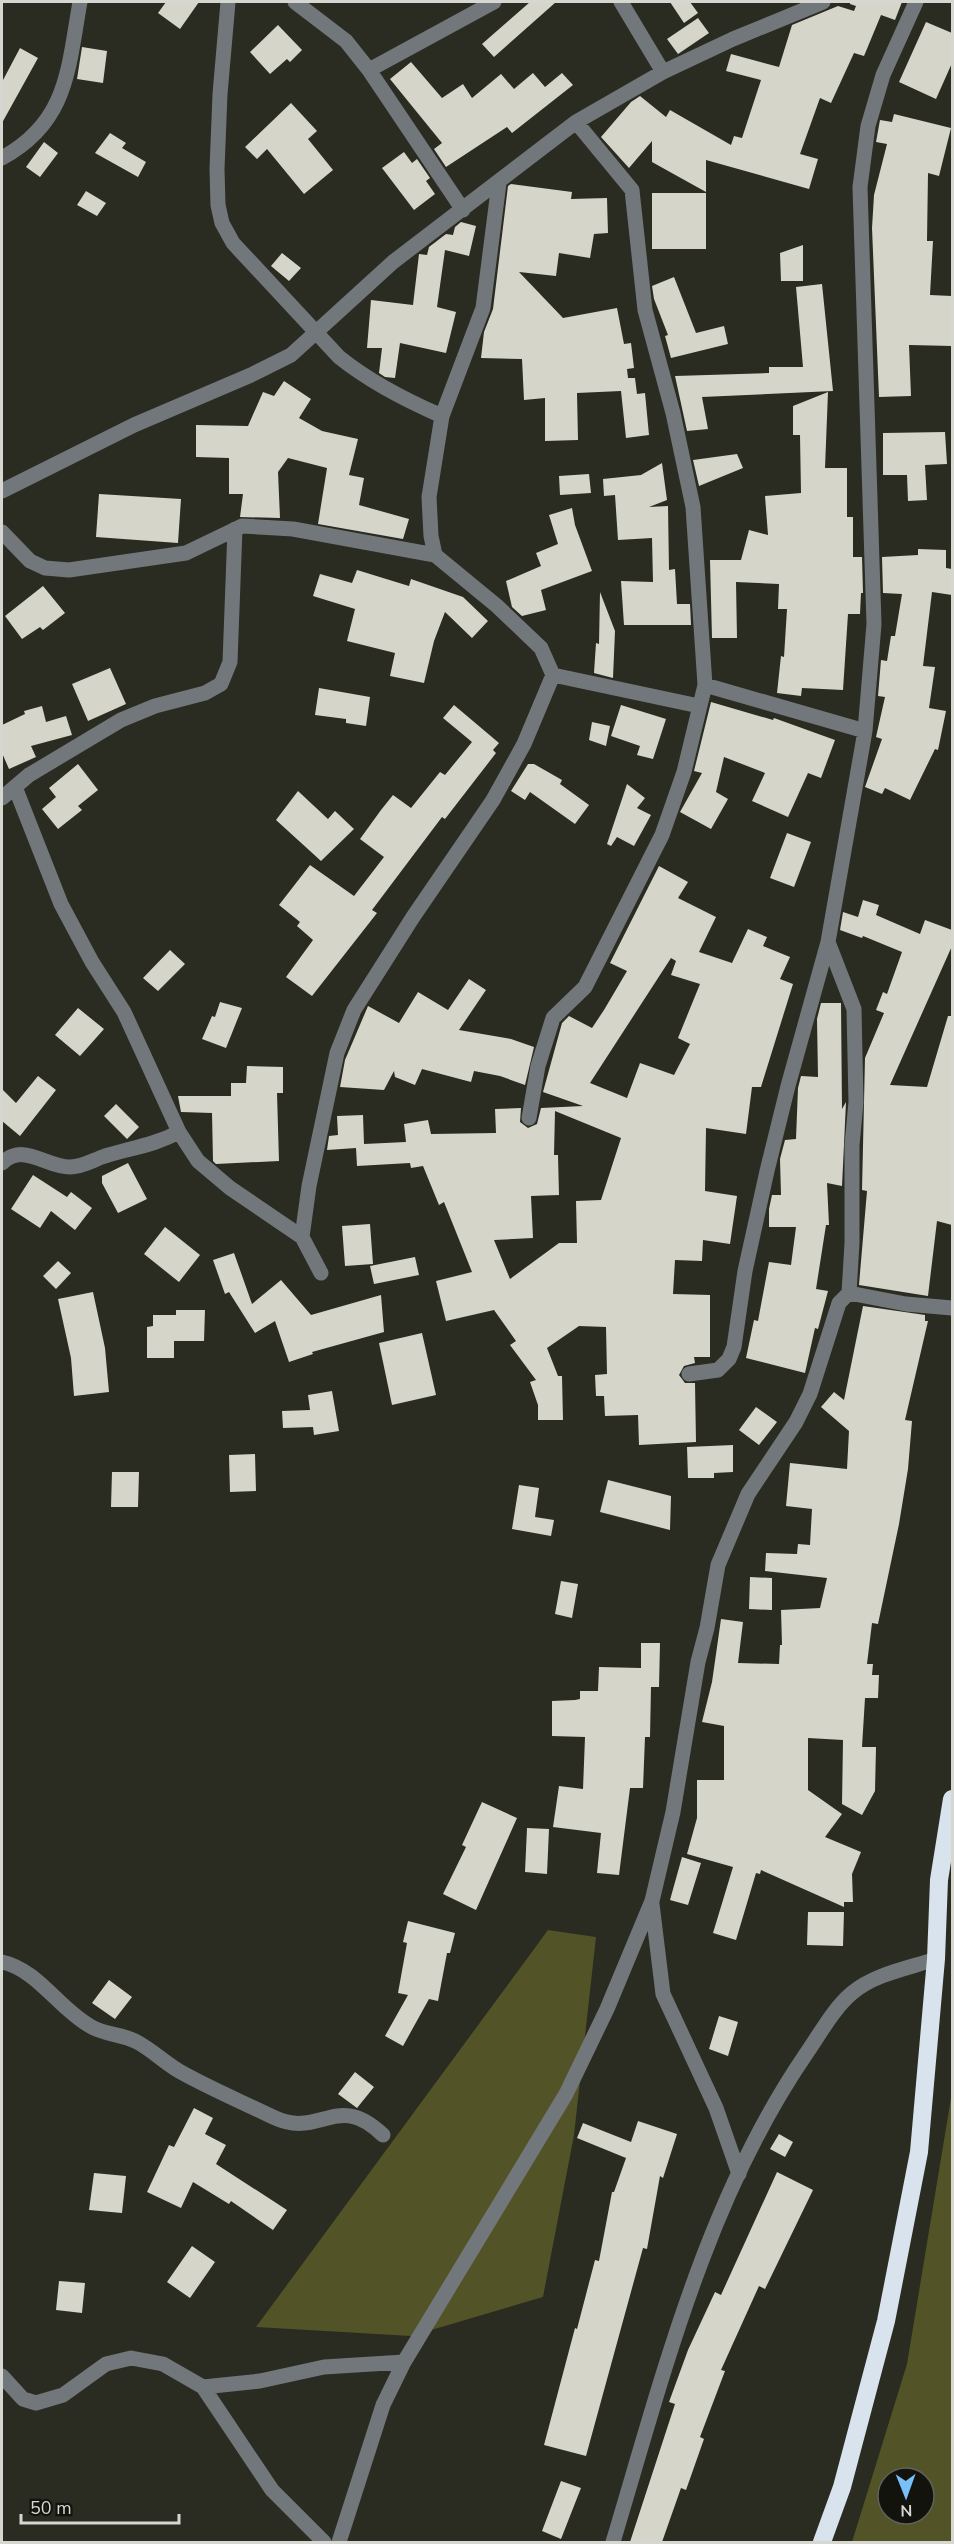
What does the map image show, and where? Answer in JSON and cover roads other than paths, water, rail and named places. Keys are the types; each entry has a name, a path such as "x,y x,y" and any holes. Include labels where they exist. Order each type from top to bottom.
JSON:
{"highway":[{"path":"822,2542 842,2487 883,2332 919,2152 936,1959 946,1883 952,1799"}],"street":[{"path":"2,158 32,138 52,115 62,93 80,2"},
{"path":"228,2 220,94 217,169 218,205 222,223 233,243 339,357 358,373 406,400 442,416"},
{"path":"295,2 346,41 369,70 463,210"},
{"path":"369,70 494,2"},
{"path":"621,2 663,72"},
{"path":"2,491 134,424 251,375 291,354 393,262 576,122 663,72 733,39 823,2"},
{"path":"689,1374 718,1370 734,1347 745,1271 767,1172 828,942 866,731 874,624 860,187 868,126 883,75 916,2"},
{"path":"529,1118 538,1066 553,1018 585,987 662,835 684,772 705,685 693,507 673,413 645,310 632,190 576,122"},
{"path":"435,555 429,497 442,416 483,309 499,183"},
{"path":"2,532 30,561 45,568 69,570 186,553 242,526 293,529 435,555 497,606 542,648 553,675 524,744 493,800 413,917 354,1010 337,1053 309,1186 302,1237"},
{"path":"235,529 230,662 221,684 205,693 155,705 121,720 28,775 6,792 61,904 124,1012 179,1132 198,1161 230,1188 302,1237 321,1273"},
{"path":"553,675 699,706"},
{"path":"705,685 866,731"},
{"path":"339,2542 383,2405 404,2362 566,2094 607,2009 652,1901 673,1812 698,1662 707,1628 718,1565 748,1494 796,1422 810,1394 838,1303 849,1293 852,1243 852,1145 856,1102 854,1009 828,942"},
{"path":"2,1163 9,1156 19,1153 38,1157 55,1166 85,1165 101,1157 157,1143 179,1132"},
{"path":"849,1293 906,1304 952,1308"},
{"path":"652,1901 663,1994 716,2108 739,2174"},
{"path":"613,2542 701,2259 739,2174 785,2085 833,2015 852,1993 871,1981 936,1959"},
{"path":"2,1962 12,1964 35,1979 89,2026 136,2041 178,2070 277,2119 299,2124 337,2115 354,2115 369,2122 383,2135"},
{"path":"2,2376 23,2399 36,2403 63,2395 106,2364 131,2358 164,2364 203,2387 272,2490 324,2542"},
{"path":"203,2387 260,2381 324,2367 404,2362"}]}
